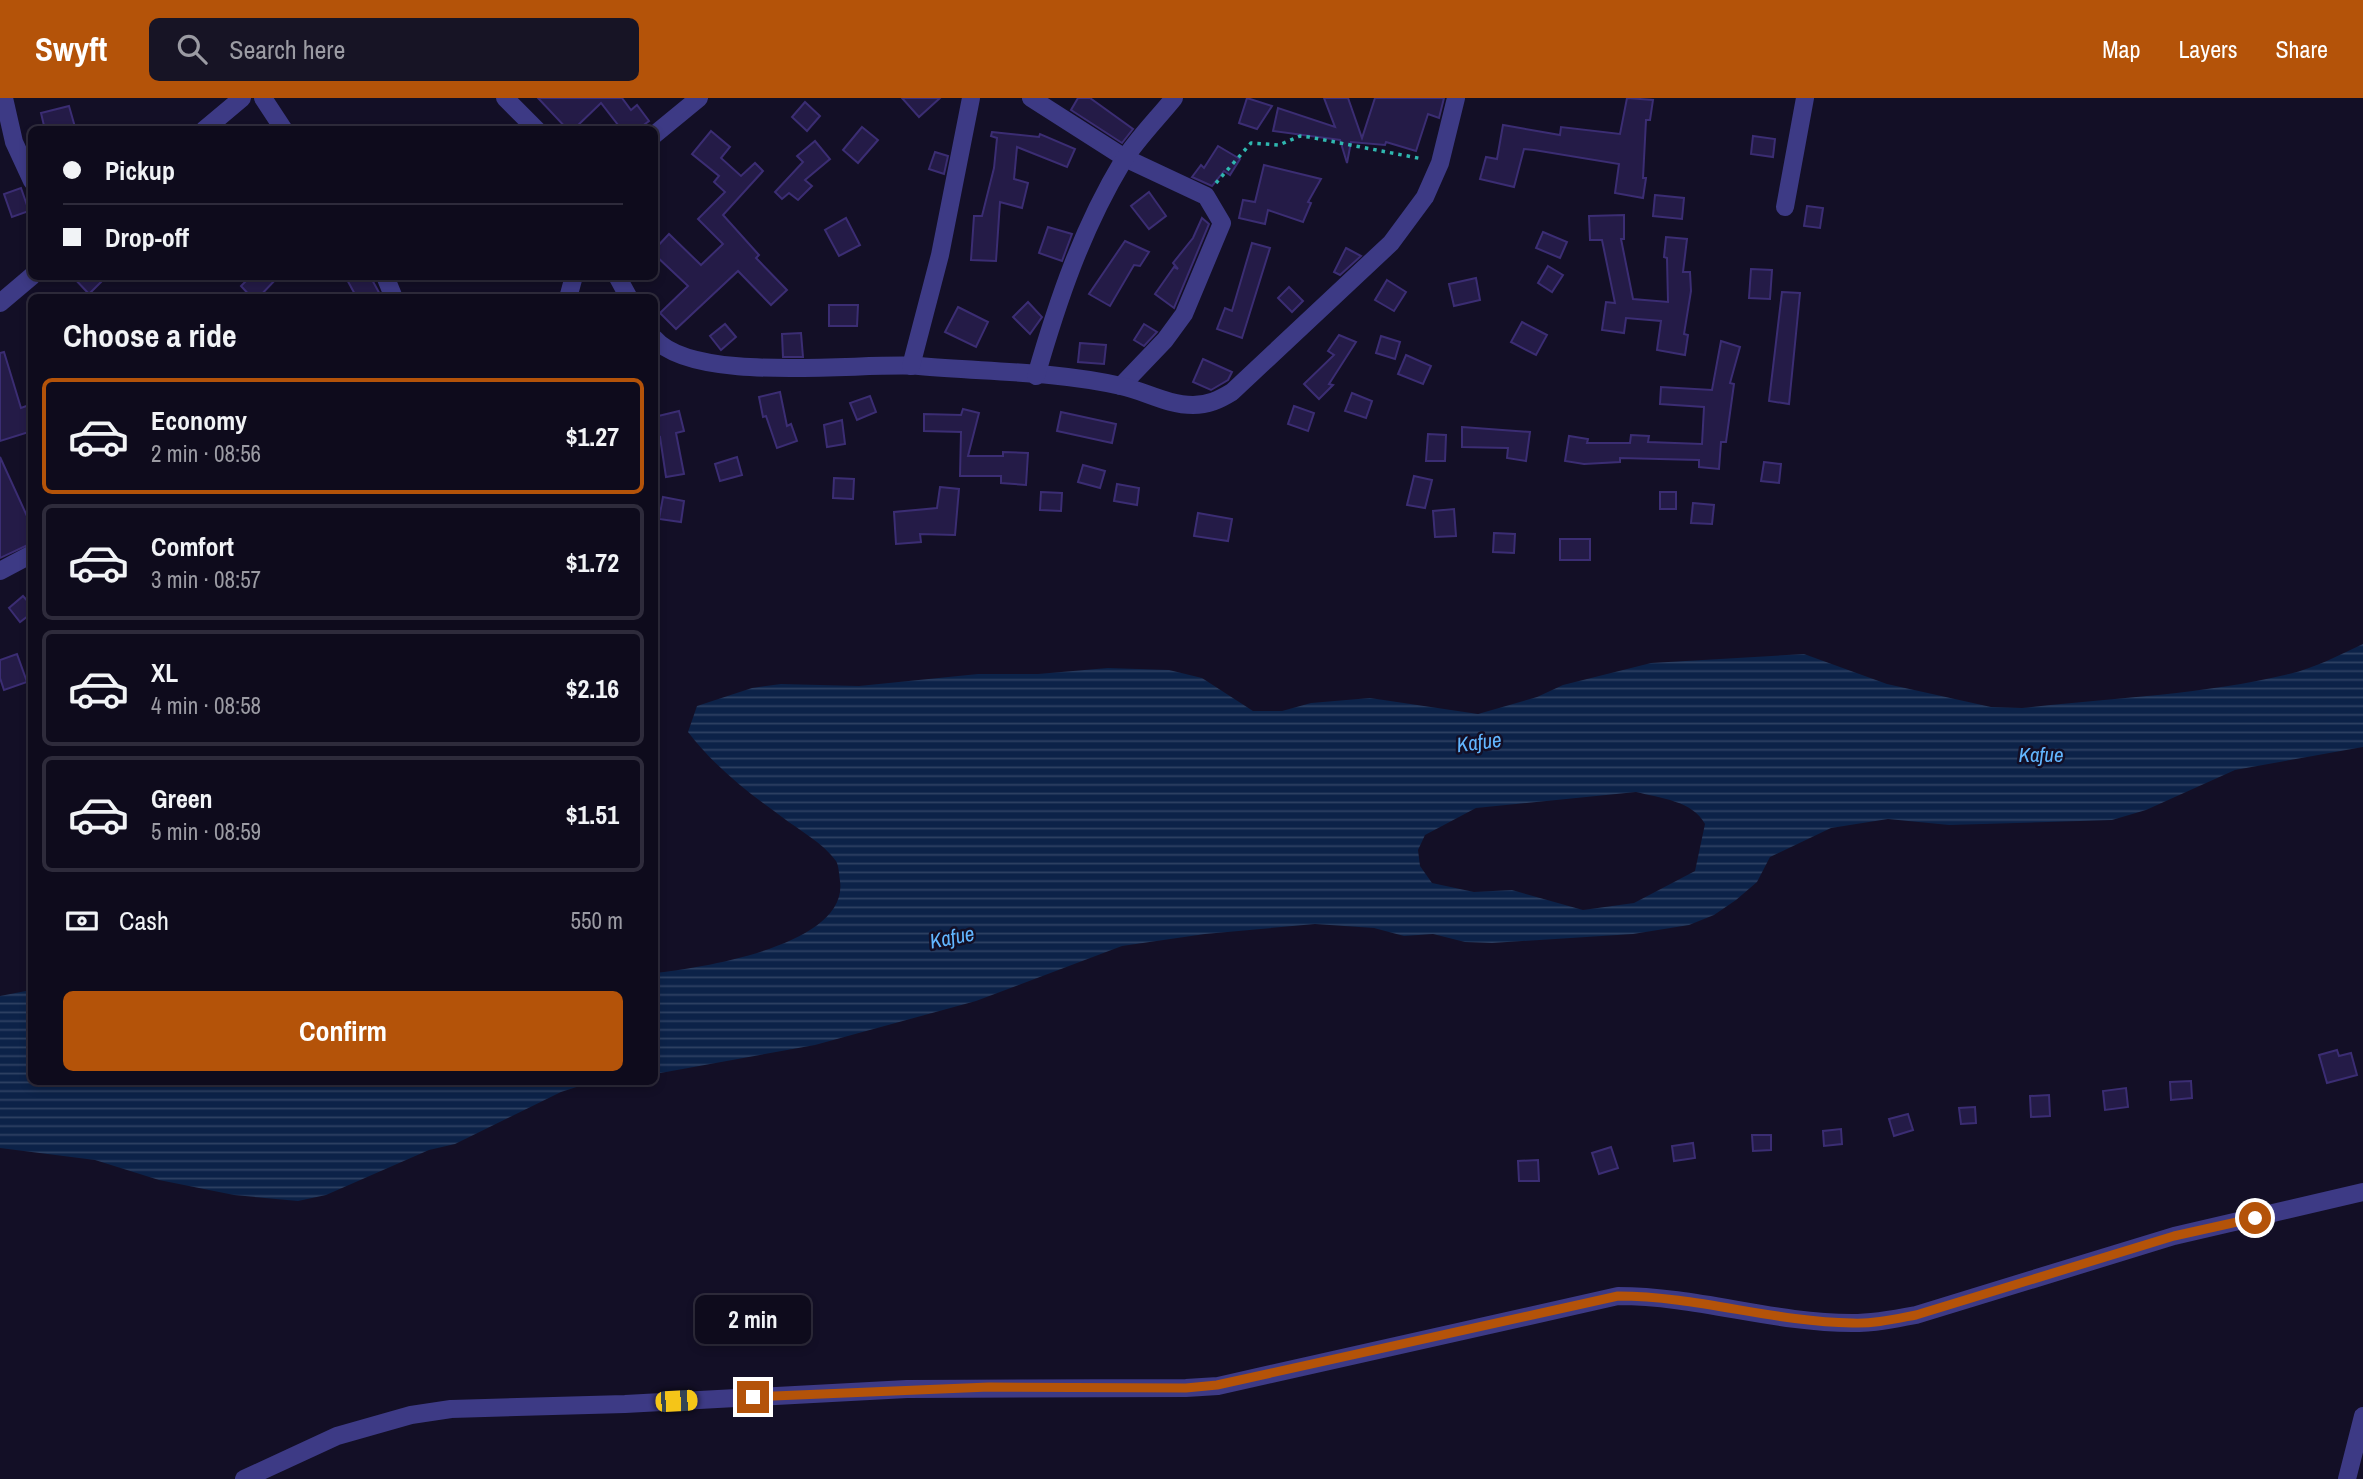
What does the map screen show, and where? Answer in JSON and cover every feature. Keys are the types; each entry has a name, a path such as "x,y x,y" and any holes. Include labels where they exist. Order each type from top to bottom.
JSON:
{"street":[{"path":"4,98 14,142 28,172"},
{"path":"209,126 242,98"},
{"path":"263,98 281,126"},
{"path":"505,98 533,126"},
{"path":"658,132 699,98"},
{"path":"911,366 940,255 971,98"},
{"path":"1031,98 1125,158 1206,196 1222,223 1184,314 1165,340 1121,386"},
{"path":"1035,376 1070,267 1088,223 1125,158 1174,98"},
{"path":"658,341 676,355 704,362 825,369 911,366 1121,386 1164,400 1192,405 1215,402 1232,392 1391,243 1425,197 1440,163 1456,98"},
{"path":"1785,207 1805,98"},
{"path":"0,303 28,278"},
{"path":"0,571 28,556"},
{"path":"244,1479 337,1436 374,1424 438,1411 907,1389 1207,1387 1280,1374 1618,1296 1653,1296 1822,1321 1883,1321 1916,1315 2174,1236 2363,1192"},
{"path":"2347,1479 2363,1416"}],"path":[{"path":"1206,196 1248,145 1256,142 1279,145 1300,136 1309,137 1440,163"}],"water":[{"name":"Kafue","path":"2363,644 2363,747 2235,770 2146,810 2112,820 1949,825 1888,819 1831,828 1770,857 1757,882 1736,900 1714,915 1689,925 1633,934 1492,943 1465,942 1433,934 1404,936 1374,928 1315,924 1205,934 1122,946 976,1001 815,1045 658,1073 658,973 704,966 767,950 797,937 821,922 836,903 840,881 837,863 831,854 732,778 688,732 697,706 752,688 781,684 859,686 978,674 1038,674 1108,668 1169,670 1202,678 1253,711 1282,711 1311,703 1370,698 1478,714 1537,697 1563,685 1651,663 1804,654 1887,684 1991,707 2022,708 2223,687 2289,674 2327,661","holes":["1636,792 1693,810 1705,824 1695,871 1634,903 1583,910 1512,890 1474,892 1432,883 1420,866 1418,850 1425,835 1476,808"]},
{"path":"28,991 28,1085 583,1085 561,1092 455,1144 429,1150 326,1195 298,1201 234,1195 159,1180 95,1160 0,1148 0,996"}],"building":[{"path":"538,98 622,98 631,110 637,105 649,121 642,126 619,126 601,103 577,126 564,126"},
{"path":"902,98 940,98 919,117"},
{"path":"1078,98 1090,98 1133,129 1122,143 1071,110"},
{"path":"1247,98 1272,106 1257,129 1239,123"},
{"path":"1324,98 1348,98 1362,138 1375,98 1444,98 1439,118 1428,114 1416,151 1386,142 1385,145 1351,142 1347,163 1340,140 1273,131 1278,108 1335,127"},
{"path":"1627,98 1653,100 1650,120 1646,120 1643,178 1646,178 1643,198 1615,193 1619,164 1534,150 1524,149 1514,187 1480,179 1486,157 1497,159 1503,125 1560,135 1561,127 1620,134"},
{"path":"805,102 820,116 807,131 792,117"},
{"path":"69,106 75,126 44,126 41,113"},
{"path":"862,127 878,140 858,163 843,150"},
{"path":"711,131 730,147 721,158 741,176 755,163 763,171 723,215 759,255 756,258 787,290 771,305 738,271 676,329 660,313 688,286 658,258 658,246 669,234 701,265 723,244 698,219 725,192 714,182 719,176 692,154"},
{"path":"992,132 1039,137 1040,134 1075,149 1067,167 1017,147 1014,179 1028,183 1022,208 1000,202 996,261 971,260 974,216 982,216 994,168 997,138 991,136"},
{"path":"1753,136 1775,139 1773,157 1751,154"},
{"path":"815,141 830,159 805,180 812,186 798,200 789,193 782,199 775,192 803,162 797,156"},
{"path":"1218,146 1240,159 1230,175 1224,171 1212,186 1192,177 1201,165 1204,168"},
{"path":"935,152 948,156 944,174 929,169"},
{"path":"1264,165 1321,179 1308,202 1311,203 1303,222 1268,210 1265,224 1239,218 1243,200 1255,202"},
{"path":"21,188 28,211 12,217 4,194"},
{"path":"1149,192 1166,216 1149,229 1131,206"},
{"path":"1655,195 1684,198 1682,219 1653,216"},
{"path":"1807,206 1823,208 1820,228 1804,226"},
{"path":"1624,215 1624,239 1621,239 1633,299 1668,302 1667,258 1664,257 1666,237 1687,239 1683,272 1690,272 1691,291 1684,334 1688,335 1685,355 1657,350 1661,321 1626,318 1624,333 1602,330 1606,302 1615,303 1602,240 1590,240 1589,216"},
{"path":"846,218 860,245 839,256 825,230"},
{"path":"1202,218 1209,224 1174,308 1155,294 1174,267 1178,269 1173,263 1193,238"},
{"path":"1048,227 1072,234 1062,261 1039,253"},
{"path":"1543,232 1567,242 1560,258 1536,248"},
{"path":"1125,241 1149,252 1140,266 1134,265 1110,306 1089,294"},
{"path":"1252,243 1270,248 1242,338 1217,329 1225,308 1232,311"},
{"path":"1346,248 1361,256 1340,275 1334,272"},
{"path":"1548,266 1563,275 1552,292 1538,283"},
{"path":"1751,269 1772,270 1770,299 1749,298"},
{"path":"1476,278 1480,300 1454,306 1449,284"},
{"path":"76,280 103,280 89,294"},
{"path":"247,280 275,280 262,294 248,294 241,286"},
{"path":"347,280 372,280 380,294 355,294"},
{"path":"1387,280 1406,292 1394,311 1375,300"},
{"path":"1289,287 1303,301 1292,312 1278,298"},
{"path":"1782,292 1800,293 1789,404 1769,401"},
{"path":"1028,302 1042,317 1030,334 1013,317"},
{"path":"829,305 858,305 857,326 829,326"},
{"path":"958,307 988,322 976,347 945,332"},
{"path":"1522,322 1547,335 1536,355 1511,342"},
{"path":"725,324 736,337 721,350 710,336"},
{"path":"1144,324 1157,332 1144,346 1134,340"},
{"path":"801,333 803,357 783,357 782,334"},
{"path":"1339,335 1356,342 1329,384 1333,385 1319,399 1304,384 1334,355 1328,351"},
{"path":"1381,336 1400,342 1395,359 1376,353"},
{"path":"1721,341 1740,347 1730,383 1734,384 1726,442 1721,442 1719,469 1699,467 1699,460 1620,458 1620,462 1584,464 1565,461 1569,436 1588,439 1587,443 1630,443 1631,435 1649,436 1648,442 1702,444 1704,407 1660,404 1661,387 1712,390"},
{"path":"1080,343 1106,345 1104,364 1078,362"},
{"path":"4,352 21,408 28,405 28,432 0,441 0,353"},
{"path":"1406,355 1431,366 1423,384 1398,374"},
{"path":"1203,359 1232,372 1228,380 1211,390 1193,382"},
{"path":"780,392 787,426 791,424 797,441 777,448 766,416 763,417 759,397"},
{"path":"1352,393 1372,401 1366,418 1345,411"},
{"path":"870,396 876,412 857,420 850,403"},
{"path":"1294,406 1314,413 1308,431 1288,424"},
{"path":"963,409 979,413 968,456 1003,456 1003,452 1028,453 1026,485 1001,483 1001,476 960,476 961,432 924,431 924,414 961,415"},
{"path":"679,411 684,431 676,433 684,474 666,477 658,437 658,416"},
{"path":"1061,412 1116,424 1112,443 1057,431"},
{"path":"842,420 845,444 827,447 824,425"},
{"path":"1462,427 1530,432 1526,461 1507,458 1508,448 1462,447"},
{"path":"1428,434 1446,435 1445,461 1426,461"},
{"path":"0,457 28,518 28,545 0,558"},
{"path":"737,457 742,475 720,481 715,464"},
{"path":"1764,462 1781,464 1779,483 1761,481"},
{"path":"1083,465 1105,471 1100,488 1078,482"},
{"path":"1414,476 1432,480 1425,508 1407,505"},
{"path":"834,478 854,479 853,499 833,498"},
{"path":"1117,484 1139,488 1137,505 1114,501"},
{"path":"940,487 959,489 955,535 920,534 921,542 896,544 894,512 937,508"},
{"path":"1041,492 1062,493 1061,511 1040,510"},
{"path":"1660,492 1676,492 1676,509 1660,509"},
{"path":"663,497 684,501 681,522 659,519"},
{"path":"1693,503 1714,505 1712,524 1691,523"},
{"path":"1454,509 1456,536 1435,537 1433,511"},
{"path":"1198,513 1232,519 1228,541 1194,536"},
{"path":"1494,533 1515,534 1514,553 1493,552"},
{"path":"1560,539 1590,539 1590,560 1560,560"},
{"path":"23,596 28,602 28,616 20,622 9,608"},
{"path":"17,654 27,682 4,690 0,678 0,660"},
{"path":"2337,1050 2339,1056 2351,1053 2357,1075 2327,1083 2319,1055"},
{"path":"2191,1081 2192,1098 2171,1100 2170,1082"},
{"path":"2126,1088 2128,1107 2105,1110 2103,1091"},
{"path":"2049,1095 2050,1116 2031,1117 2030,1096"},
{"path":"1975,1107 1976,1123 1961,1124 1959,1108"},
{"path":"1908,1114 1913,1130 1894,1136 1889,1119"},
{"path":"1841,1129 1842,1144 1824,1146 1823,1131"},
{"path":"1752,1135 1771,1135 1771,1150 1753,1151"},
{"path":"1693,1143 1695,1158 1674,1161 1672,1146"},
{"path":"1611,1147 1618,1168 1599,1174 1592,1153"},
{"path":"1538,1160 1539,1181 1519,1181 1518,1161"}],"route":[{"path":"753,1397 907,1389 1186,1388 1217,1385 1419,1343 1618,1296 1653,1296 1822,1321 1883,1321 1916,1315 2174,1236 2255,1218"}]}
